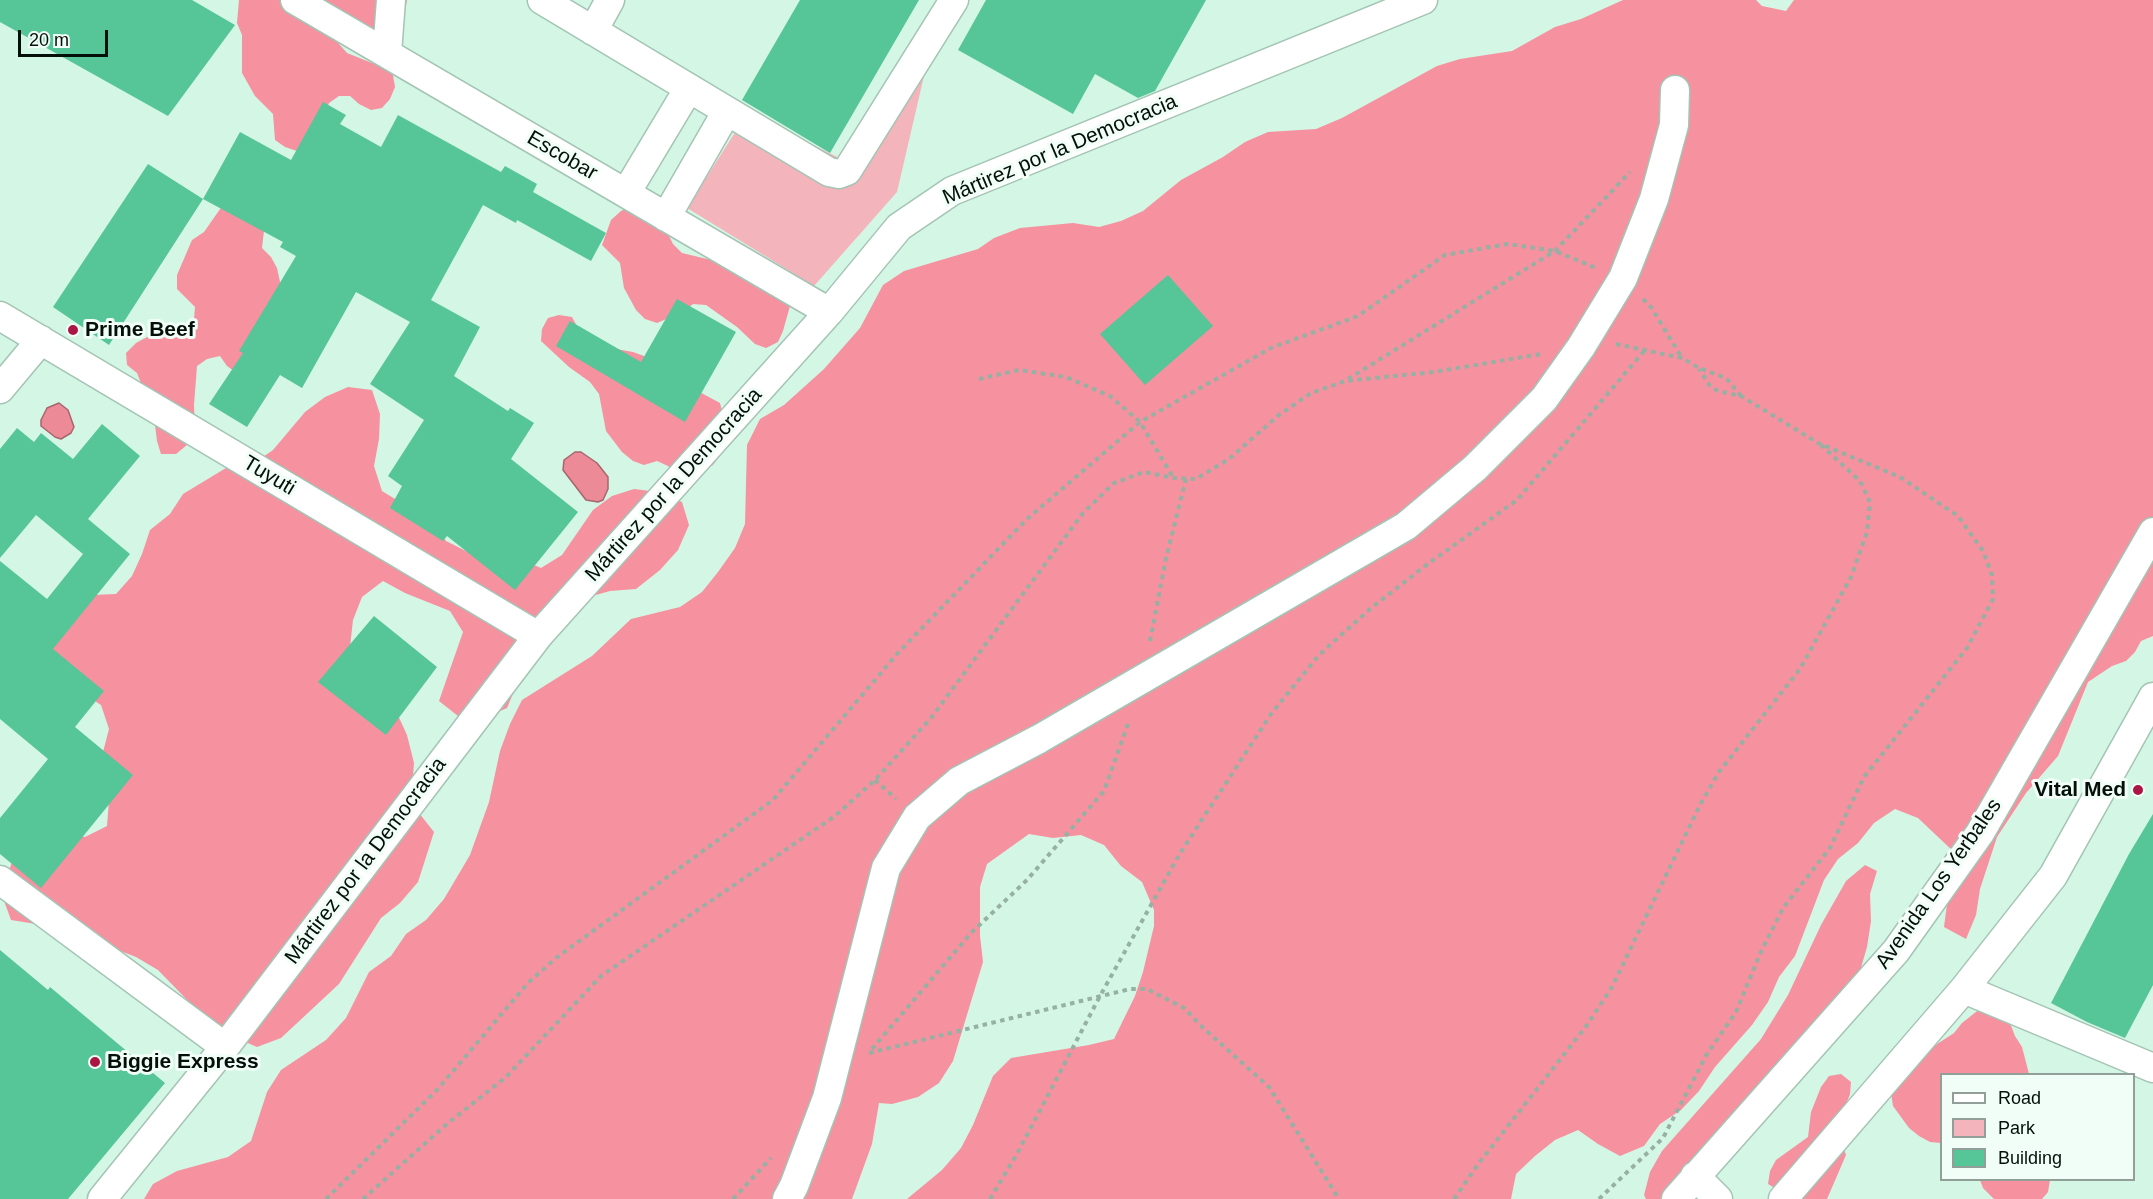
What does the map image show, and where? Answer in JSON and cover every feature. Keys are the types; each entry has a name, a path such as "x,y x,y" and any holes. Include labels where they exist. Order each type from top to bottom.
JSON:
{"street":[{"name":"Escobar","path":"295,0 829,312"},
{"path":"387,53 391,0"},
{"path":"593,31 610,0"},
{"path":"548,1 593,31 835,174 845,172 954,0"},
{"name":"Mártirez por la Democracia","path":"102,1199 225,1047 538,636 829,312 900,227 952,191 1423,0"},
{"path":"626,193 689,88"},
{"path":"787,1199 827,1098 886,868 917,817 959,781 1039,739 1406,526 1475,468 1544,399 1581,347 1623,278 1654,199 1674,125 1674,90"},
{"path":"666,217 727,111"},
{"name":"Tuyuti","path":"0,316 538,636"},
{"path":"0,389 41,340"},
{"name":"Avenida Los Yerbales","path":"1676,1199 1896,951 1909,933 1980,833 2153,532"},
{"path":"1783,1199 1964,988 2053,876 2153,697"},
{"path":"0,880 225,1047"},
{"path":"1964,988 2153,1068"},
{"path":"1695,1176 1718,1199"}],"path":[{"path":"363,1199 447,1124 506,1077 601,976 835,816 874,780 931,718 1083,513 1114,483 1144,472 1174,478 1196,479 1229,459 1279,415 1311,393 1345,381 1555,251 1634,167"},
{"path":"326,1199 437,1090 528,983 556,958 773,800 897,654 1026,520 1140,422 1270,348 1358,316 1445,255 1508,244 1555,251 1623,278 1651,307 1682,358"},
{"path":"1345,381 1434,372 1612,343 1682,358 1699,368 1726,378 1741,396 1818,443 1900,477 1958,516 1983,551 1992,575 1993,599 1967,648 1864,777 1830,848 1784,908 1760,954 1736,1012 1707,1054 1663,1138 1599,1199"},
{"path":"990,1199 1017,1154 1100,996 1179,855 1270,714 1319,655 1370,609 1517,500 1646,350"},
{"path":"1699,368 1710,386 1718,392 1741,396"},
{"path":"979,379 1019,370 1066,377 1110,396 1140,422 1174,478"},
{"path":"1454,1199 1479,1163 1587,1025 1612,987 1700,805 1719,772 1800,669 1851,577 1867,532 1870,502 1860,481 1818,443"},
{"path":"861,1060 971,933 1027,880 1104,791 1143,677 1166,558 1186,478"},
{"path":"868,1053 1130,989 1147,989 1184,1008 1269,1087 1339,1199"},
{"path":"733,1199 772,1157"}],"green space":[{"path":"924,76 897,192 814,286 687,208 748,112 861,169"}],"shaded area":[{"path":"239,0 407,0 404,17 379,30 353,29 335,33 339,44 347,53 382,67 393,75 395,87 390,99 382,108 371,110 350,96 339,96 329,103 324,115 297,151 285,147 275,140 273,114 255,96 242,73 242,35 237,23"},
{"path":"1623,0 1756,0 1762,6 1786,11 1794,0 2153,0 2153,636 2141,641 2126,661 2112,666 2088,682 2058,756 2026,793 1997,837 1980,889 1976,915 1966,939 1944,927 1954,852 1918,818 1895,809 1874,823 1858,843 1838,859 1824,880 1795,956 1779,977 1768,1002 1752,1025 1715,1067 1699,1091 1681,1110 1660,1124 1644,1146 1620,1156 1578,1130 1555,1140 1516,1174 1511,1199 907,1199 942,1170 961,1148 993,1076 1011,1058 1114,1039 1135,996 1154,926 1154,910 1142,882 1121,866 1104,845 1081,835 1053,838 1029,834 987,864 980,887 980,936 983,962 953,1061 939,1083 918,1097 892,1104 879,1103 872,1144 852,1199 144,1199 153,1184 177,1171 228,1157 251,1141 267,1092 281,1070 326,1040 346,1018 369,972 391,956 406,934 426,920 444,899 470,855 489,802 500,751 522,700 592,656 631,619 680,607 702,592 735,548 745,524 747,445 760,419 784,405 824,369 860,328 883,285 904,271 978,249 994,238 1020,228 1073,223 1099,227 1121,221 1143,211 1181,180 1245,142 1268,132 1316,129 1342,118 1437,66 1460,59 1512,51 1555,27 1581,19"},
{"path":"225,202 265,222 262,248 277,268 282,291 238,374 227,366 220,356 207,359 197,366 195,431 187,445 176,454 161,454 154,417 137,373 127,365 126,353 136,343 149,336 175,334 187,328 194,319 195,307 177,289 177,275 192,240 204,232"},
{"path":"633,205 662,222 673,244 682,253 707,259 733,260 788,295 790,306 778,342 766,348 755,344 737,327 706,305 693,304 683,312 657,323 645,319 636,310 624,288 620,263 602,245 611,220 621,211"},
{"path":"559,315 572,317 578,328 605,347 644,356 651,366 720,403 723,415 721,454 713,465 702,472 677,474 668,466 657,461 644,465 633,461 622,452 606,431 599,394 590,382 569,367 541,341 542,329 548,318"},
{"path":"348,387 372,390 380,414 379,439 374,466 382,491 431,521 446,541 468,552 517,558 541,568 562,555 593,510 612,496 634,489 658,492 682,502 689,525 678,550 660,570 636,589 610,591 585,598 517,684 507,708 482,719 458,716 439,701 463,632 450,611 405,593 383,581 362,597 353,620 350,647 396,711 407,735 414,763 412,789 419,813 434,832 418,882 400,903 381,918 339,984 281,1038 257,1047 234,1037 194,1007 158,970 136,957 36,924 11,920 3,898 8,873 17,849 62,831 85,837 107,826 109,800 103,752 109,729 101,705 81,692 56,685 49,639 92,595 116,594 132,576 150,530 170,514 183,494 226,468 253,464 273,450 305,412 325,397"},
{"path":"59,403 68,410 74,427 71,433 61,439 41,426 41,420 47,408"},
{"path":"575,452 581,452 597,463 608,477 608,489 603,500 598,502 586,500 563,470 564,460"},
{"path":"1865,865 1877,871 1870,894 1871,921 1860,971 1775,1070 1755,1088 1687,1199 1646,1199 1644,1195 1650,1172 1662,1151 1761,1039 1788,995 1821,925 1846,881"},
{"path":"1981,1008 2006,1013 2022,1047 2029,1073 1940,1073 1940,1143 1930,1142 1909,1128 1893,1106 1891,1093 1931,1048 1954,1033 1962,1023"},
{"path":"1841,1074 1851,1082 1850,1094 1841,1118 1842,1143 1846,1155 1827,1199 1793,1199 1768,1184 1770,1171 1776,1160 1808,1137 1811,1112 1821,1087 1829,1076"},
{"path":"1980,1181 2050,1181 2048,1192 2042,1199 1994,1199 1983,1188"}],"building":[{"path":"0,0 192,0 235,25 168,116 0,22"},
{"path":"800,0 919,0 830,153 742,100"},
{"path":"986,0 1206,0 1155,91 1138,98 1095,74 1073,114 958,50"},
{"path":"323,102 346,115 340,124 381,147 398,115 501,172 505,166 537,184 533,192 606,233 591,261 517,220 516,223 483,205 431,300 480,327 454,376 508,411 510,408 534,423 511,459 578,512 515,590 447,536 443,541 390,508 402,486 388,476 424,420 370,384 410,322 356,292 302,388 280,375 247,427 209,404 243,353 239,351 296,256 280,247 283,242 203,199 240,132 291,160"},
{"path":"148,164 203,199 109,345 53,307"},
{"path":"1168,275 1213,326 1145,385 1100,334"},
{"path":"677,299 736,332 685,422 556,346 570,321 641,362"},
{"path":"102,424 140,456 88,519 130,554 53,649 104,691 75,727 133,775 41,888 0,854 0,818 48,759 0,719 0,561 47,599 83,554 36,515 0,558 0,449 17,428 34,442 41,433 73,459"},
{"path":"374,616 437,667 386,735 318,682"},
{"path":"2153,814 2153,985 2125,1038 2051,1003 2129,854"},
{"path":"0,950 48,990 50,987 165,1083 68,1199 0,1199"}],"place":[{"name":"Prime Beef","path":"73,330"},
{"name":"Vital Med","path":"2138,790"},
{"name":"Biggie Express","path":"95,1062"}]}
